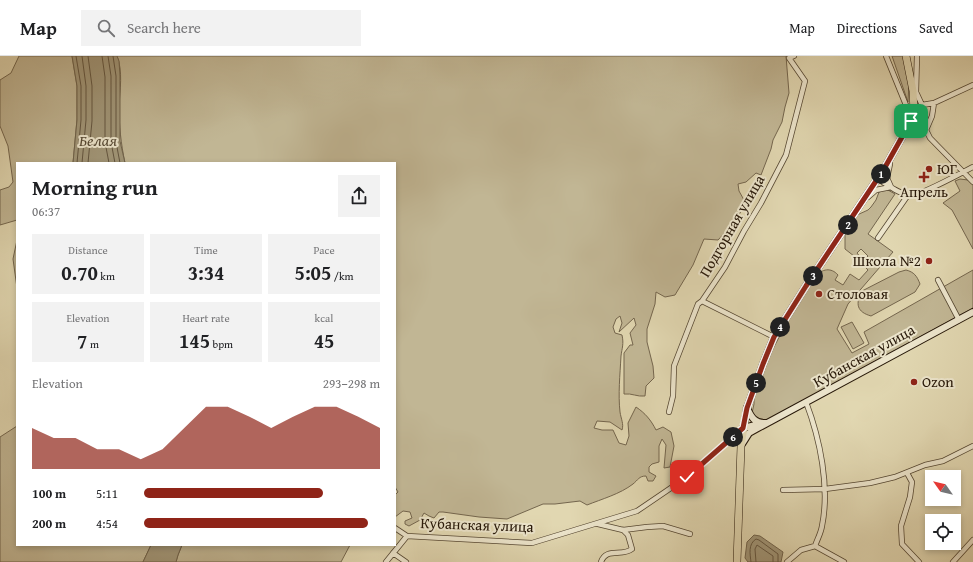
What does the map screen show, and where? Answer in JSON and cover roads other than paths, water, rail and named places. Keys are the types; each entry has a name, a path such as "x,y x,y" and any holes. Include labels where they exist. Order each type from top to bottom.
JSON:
{"main road":[{"path":"737,562 741,446 747,408 774,337 892,157 911,121 914,112 913,91 906,56"},
{"name":"Кубанская улица","path":"741,446 749,433 973,312"},
{"path":"747,408 750,416 755,421 767,423"},
{"path":"743,428 767,423"}],"street":[{"name":"Подгорная улица","path":"669,412 673,396 674,366 698,304 702,302 725,267 786,155 805,81 789,58 794,56"},
{"path":"886,56 908,110 905,132"},
{"path":"917,56 916,92 922,105 934,103 973,85"},
{"path":"934,103 932,116 926,130 930,138 973,182"},
{"path":"892,157 887,178 892,187"},
{"path":"878,179 908,195 913,196 973,167"},
{"path":"865,199 876,190 892,187"},
{"path":"878,238 908,195"},
{"path":"938,280 959,320"},
{"path":"702,302 774,337"},
{"path":"806,402 821,456 825,489 822,526 815,546"},
{"name":"Кубанская улица","path":"396,529 408,536 532,542 596,524 637,511 687,477 743,428"},
{"path":"783,490 825,489 870,483 907,473 925,465 943,460 973,446"},
{"path":"907,473 912,482 910,497 901,526 902,544 919,562"},
{"path":"596,524 623,530 657,526 690,534"},
{"path":"601,562 607,553 626,552 632,549 628,535 623,530"},
{"path":"386,562 408,536"},
{"path":"953,562 973,540"},
{"path":"787,562 801,550 815,546 844,562"},
{"path":"393,553 406,562"}],"water":[{"name":"Белая","path":"72,56 117,56 119,61 120,76 120,141 125,162 73,162 77,120 77,86"},
{"path":"754,535 760,536 783,552 781,562 748,562 745,558 747,542"},
{"path":"151,546 182,546 176,562 143,562"}],"place":[{"name":"ЮГ","path":"929,169"},
{"name":"Апрель","path":"924,177"},
{"name":"Школа №2","path":"929,261"},
{"name":"Столовая","path":"819,294"},
{"name":"Ozon","path":"914,382"}]}
